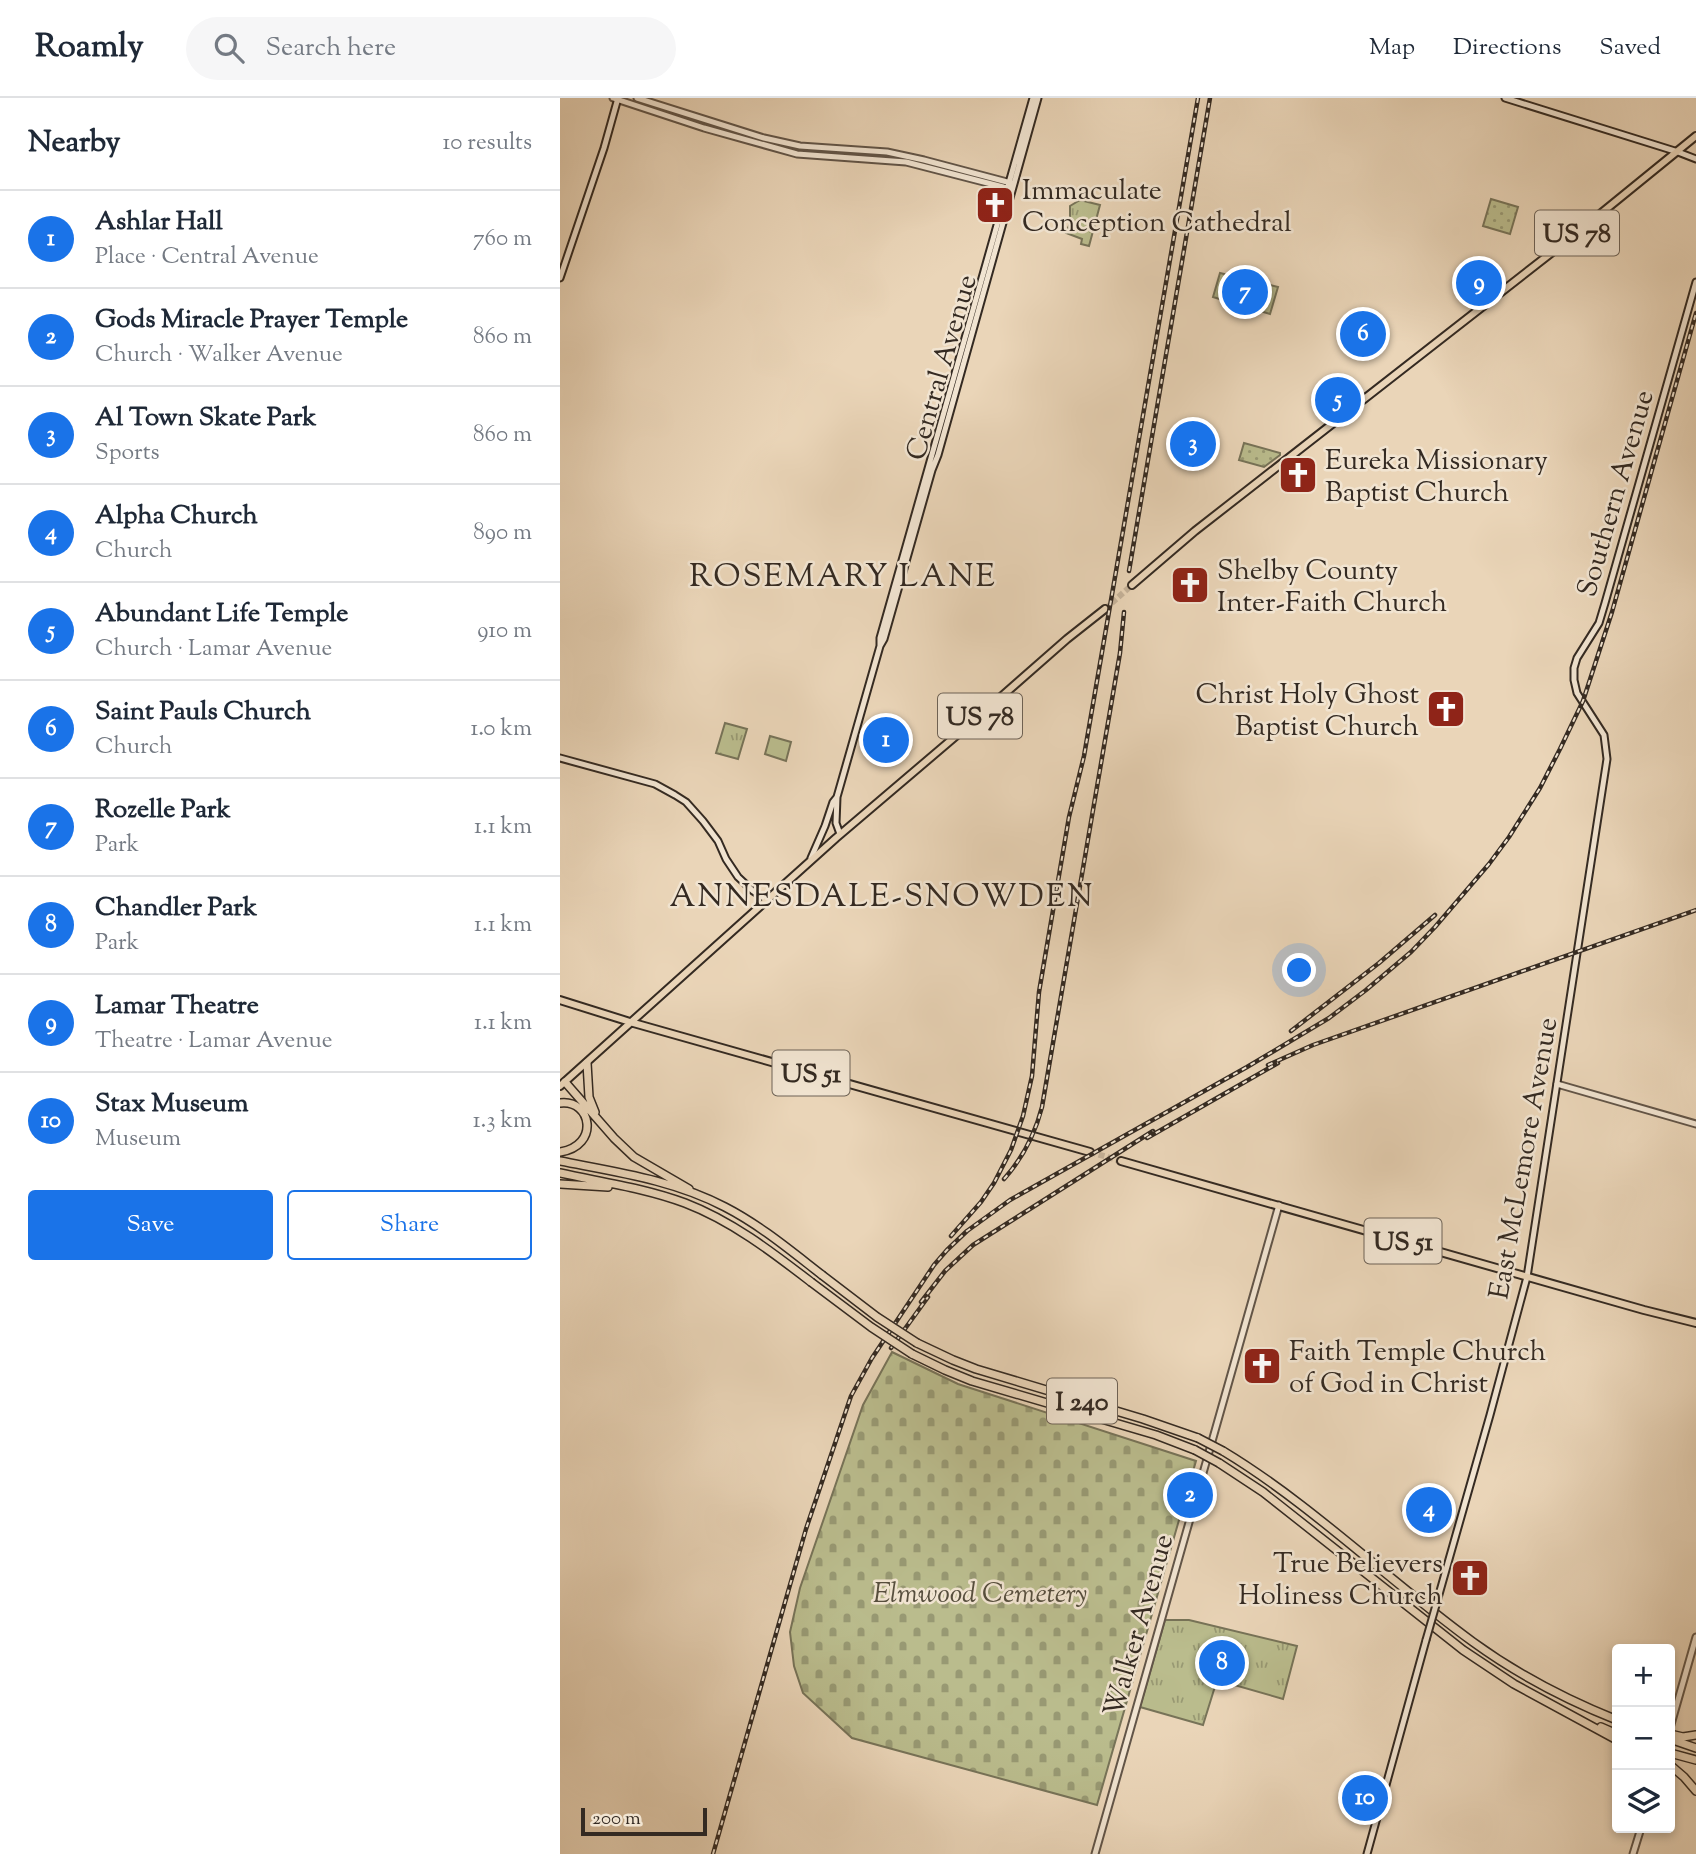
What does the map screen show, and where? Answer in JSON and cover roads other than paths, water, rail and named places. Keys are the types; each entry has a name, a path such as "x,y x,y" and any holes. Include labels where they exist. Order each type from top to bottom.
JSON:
{"highway":[{"path":"587,1063 589,1097 598,1119"},
{"path":"562,1084 634,1157 685,1185 695,1194"},
{"path":"560,1103 568,1102 580,1108 587,1120 585,1137 576,1148 560,1152"},
{"name":"I 240","path":"560,1161 669,1184 716,1203 742,1217 877,1317 917,1343 953,1360 1160,1424 1198,1438 1223,1451 1267,1479 1474,1643 1542,1685 1612,1718"},
{"name":"I 240","path":"560,1173 634,1189 681,1202 712,1215 739,1230 871,1327 912,1354 938,1367 972,1381 1156,1435 1195,1450 1263,1492 1463,1650 1514,1684 1612,1732"},
{"path":"560,1184 634,1189"},
{"path":"1578,1717 1612,1737"},
{"path":"1675,1737 1696,1735"},
{"path":"1675,1739 1696,1748"},
{"path":"1675,1754 1696,1760"},
{"path":"1675,1769 1696,1791"}],"main road":[{"path":"560,278 604,148 617,98 704,128 797,154 908,160"},
{"path":"637,98 764,138 800,146 887,152 908,160 1010,185"},
{"name":"Central Avenue","path":"841,834 836,823 838,797 880,638 1033,98"},
{"name":"Central Avenue","path":"1010,185 1038,98"},
{"path":"1506,98 1696,159"},
{"path":"704,128 707,120"},
{"name":"US 78","path":"1132,585 1195,531 1578,232 1696,136"},
{"name":"Southern Avenue","path":"1588,709 1577,693 1574,668 1577,658 1599,623 1696,282"},
{"name":"US 78","path":"562,1084 810,861 1105,609"},
{"name":"East McLemore Avenue","path":"1367,1854 1527,1277 1608,759 1604,735 1588,709"},
{"path":"560,758 654,784 676,795 703,821 718,841 738,877 767,900"},
{"name":"Central Avenue","path":"810,861 833,802 838,797"},
{"name":"US 51","path":"560,1000 1090,1152"},
{"path":"1557,1084 1696,1124"},
{"name":"US 51","path":"1121,1161 1696,1323"},
{"name":"Walker Avenue","path":"1095,1854 1279,1205"},
{"path":"1675,1709 1696,1637"},
{"path":"1633,1854 1639,1833"}],"tunnel":[{"path":"1105,609 1132,585"},
{"path":"1090,1152 1121,1161"}],"railway":[{"path":"951,1236 981,1202 1011,1150 1023,1116 1032,1076 1039,992 1069,817 1084,756 1198,98"},
{"path":"1129,571 1210,98"},
{"path":"713,1854 806,1529 851,1396 872,1358 934,1265 967,1231 1010,1200 1329,1018 1411,952 1489,864 1540,788 1583,701 1612,612 1696,313"},
{"path":"1004,1179 1027,1146 1042,1107 1120,653 1124,612"},
{"path":"1268,1065 1313,1045 1696,910"},
{"path":"1291,1031 1379,963 1435,915"},
{"path":"1147,1138 1278,1063"},
{"path":"921,1302 945,1271 973,1245 1153,1131"},
{"path":"891,1348 928,1297"}],"place":[{"name":"Immaculate Conception Cathedral","path":"995,205"},
{"name":"Lamar Theatre","path":"1479,283"},
{"name":"Rozelle Park","path":"1245,292"},
{"name":"Saint Pauls Church","path":"1363,334"},
{"name":"Abundant Life Temple","path":"1338,400"},
{"name":"Al Town Skate Park","path":"1193,444"},
{"name":"Eureka Missionary Baptist Church","path":"1298,475"},
{"name":"Shelby County Inter-Faith Church","path":"1190,585"},
{"name":"Christ Holy Ghost Baptist Church","path":"1446,709"},
{"name":"Ashlar Hall","path":"886,740"},
{"name":"Faith Temple Church of God in Christ","path":"1262,1366"},
{"name":"Gods Miracle Prayer Temple","path":"1190,1495"},
{"name":"Alpha Church","path":"1429,1510"},
{"name":"True Believers Holiness Church","path":"1470,1578"},
{"name":"Chandler Park","path":"1222,1663"},
{"name":"Stax Museum","path":"1365,1798"}],"district":[{"name":"ROSEMARY LANE","path":"843,575"},
{"name":"ANNESDALE-SNOWDEN","path":"882,895"}],"park label":[{"name":"Elmwood Cemetery","path":"980,1592"}]}
